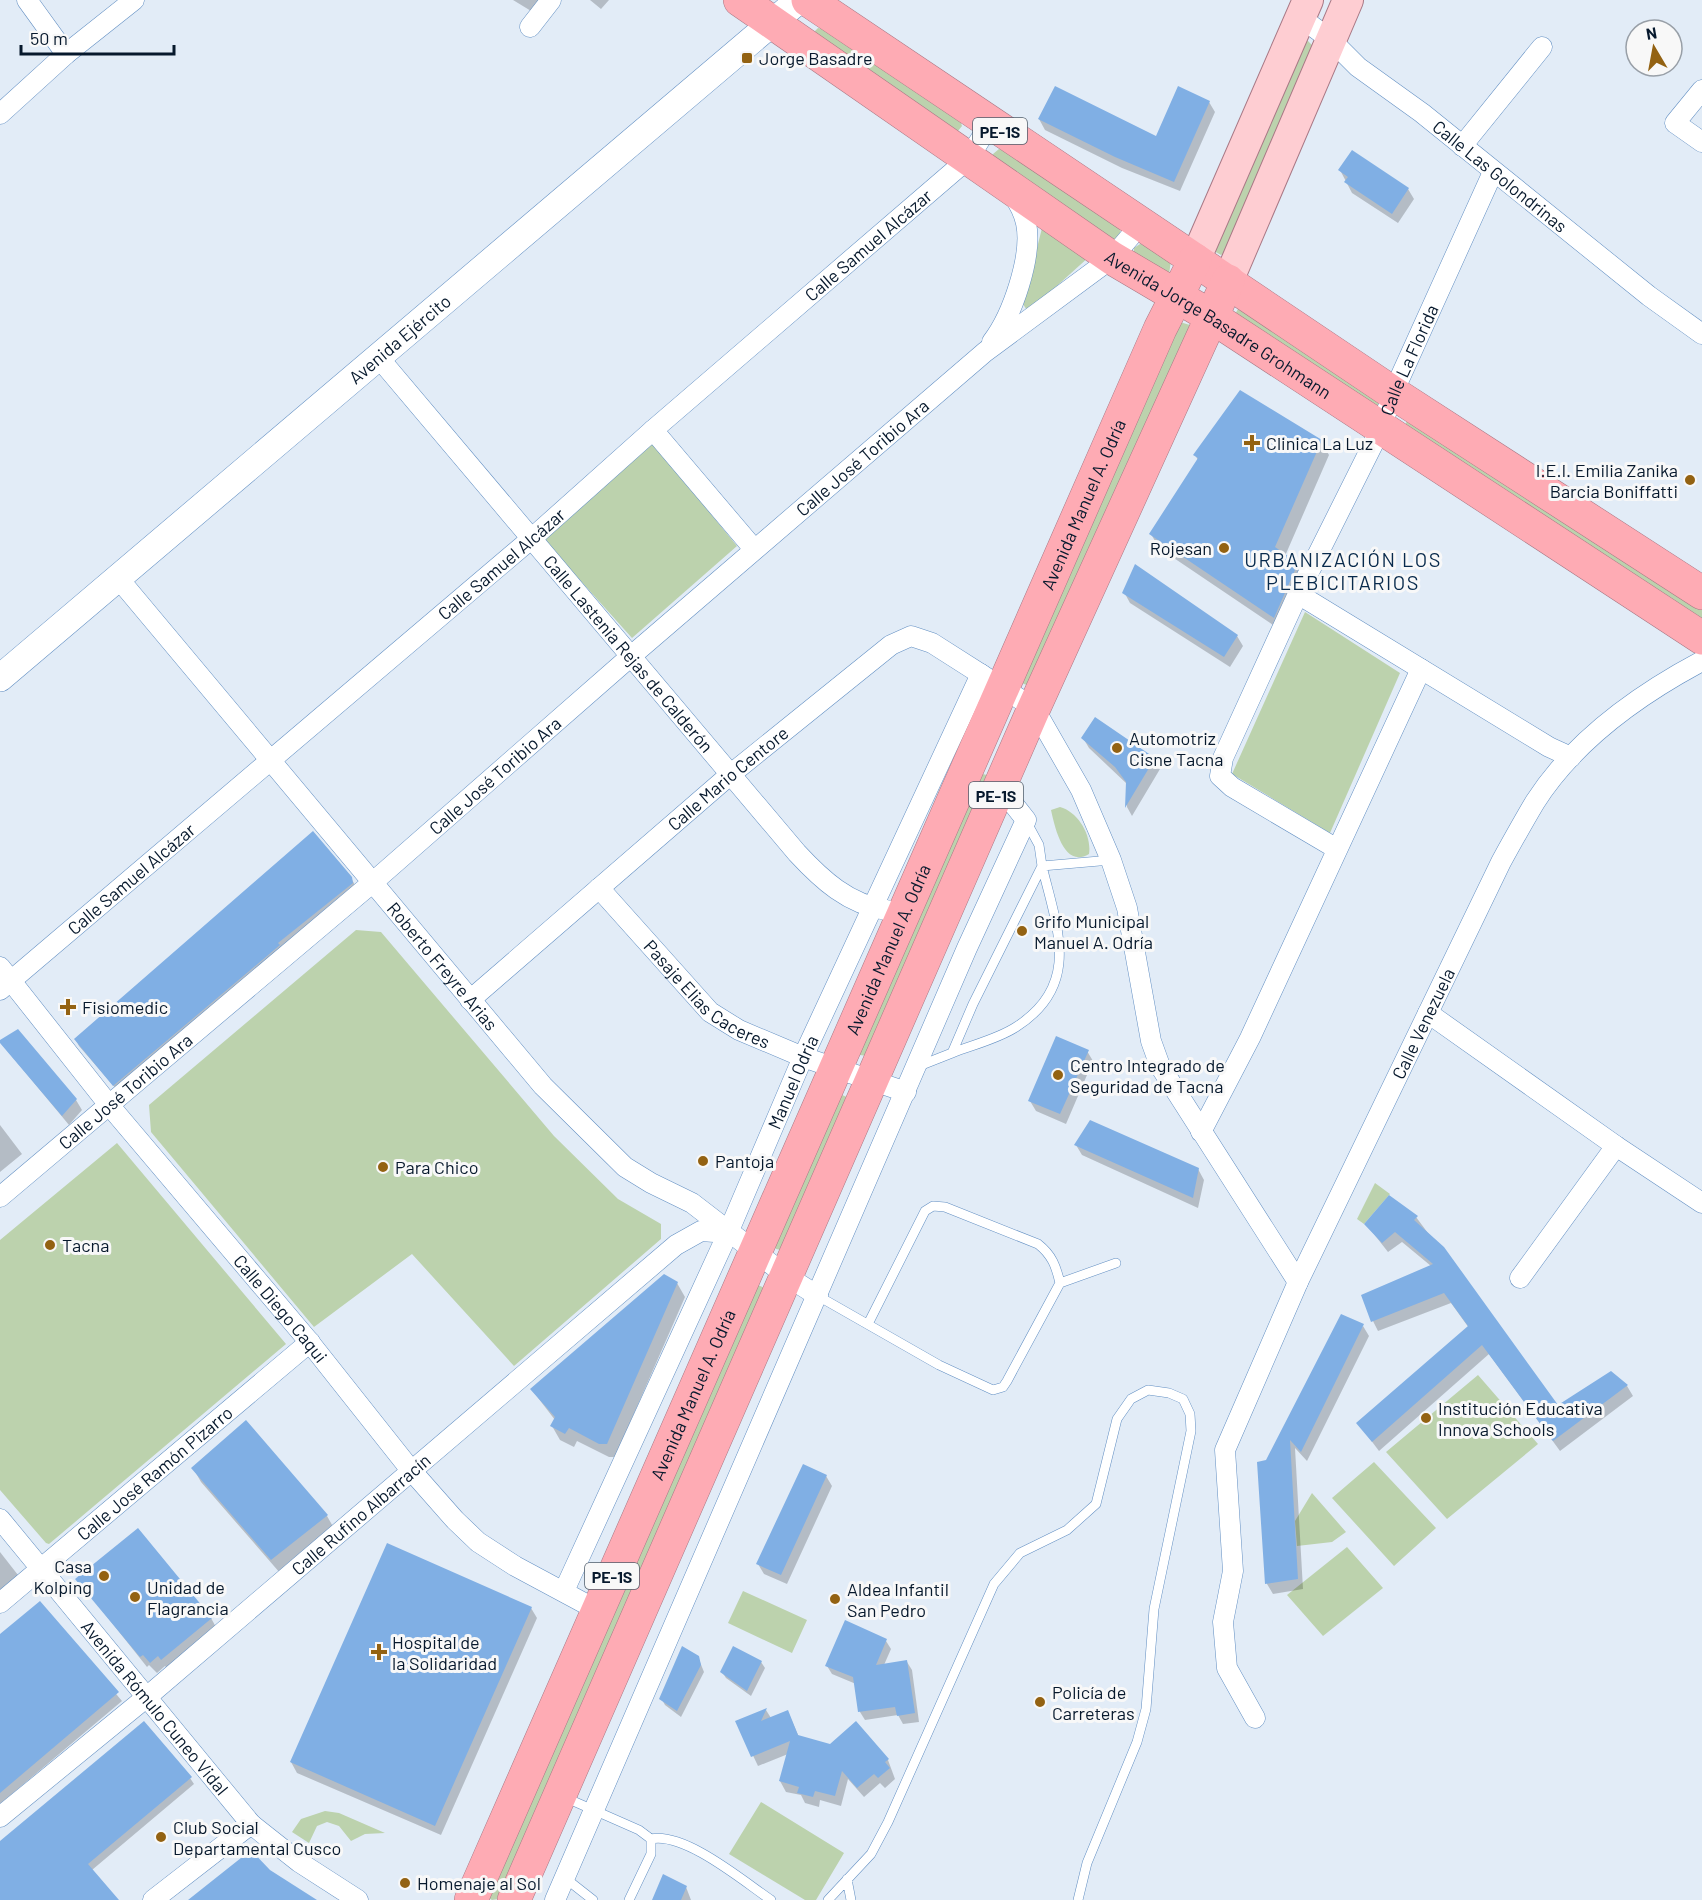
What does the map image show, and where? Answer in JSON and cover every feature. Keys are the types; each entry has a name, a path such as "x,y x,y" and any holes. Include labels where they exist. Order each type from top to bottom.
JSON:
{"highway":[{"name":"Avenida Jorge Basadre Grohmann","path":"740,0 1112,258 1212,316 1702,638"},
{"name":"Avenida Jorge Basadre Grohmann","path":"808,0 1393,393 1702,593"},
{"name":"Avenida Manuel A. Odría","path":"471,1900 835,1068 888,910 992,681 1195,260"},
{"name":"PE-1S","path":"514,1900 788,1277 1034,708 1228,281"}],"main road":[{"name":"Avenida Ejército","path":"0,678 799,0"},
{"path":"1228,281 1348,0"},
{"name":"Avenida Manuel A. Odría","path":"1195,260 1304,8"}],"street":[{"path":"27,0 66,54"},
{"path":"0,114 66,54 134,0"},
{"path":"530,27 551,0"},
{"name":"Calle Las Golondrinas","path":"1304,8 1358,67 1422,113 1493,172 1702,334"},
{"path":"1462,146 1542,47"},
{"path":"1702,90 1675,123 1702,142"},
{"name":"Calle Samuel Alcázar","path":"4,979 270,761 531,539 653,430 968,159 990,124"},
{"name":"Calle La Florida","path":"1337,849 1232,787 1220,776 1223,758 1298,594 1381,428 1393,393 1493,172"},
{"name":"Calle José Toribio Ara","path":"985,351 1001,331 1012,305 1028,248 1026,222 1017,201 1003,181"},
{"name":"Calle José Toribio Ara","path":"0,1197 372,883 754,549 985,351 1112,258 1140,225"},
{"name":"Calle Lastenia Rejas de Calderón","path":"379,358 630,657 812,869 852,900 888,910"},
{"path":"653,430 754,549"},
{"name":"Roberto Freyre Arias","path":"118,578 543,1086 604,1148 651,1183 692,1203 728,1233 818,1296"},
{"path":"1298,594 1549,747 1571,757"},
{"name":"Calle Mario Centore","path":"470,1000 731,774 891,645 911,636 932,643 992,681"},
{"name":"Calle Venezuela","path":"1255,1718 1227,1668 1223,1622 1233,1571 1225,1450 1298,1282 1501,862 1536,801 1571,757 1610,720 1702,661"},
{"path":"1201,1132 1250,1038 1421,669"},
{"path":"992,681 1034,708 1081,790 1111,860 1127,908 1151,1041 1160,1066 1298,1282"},
{"path":"555,1900 916,1067 1026,820 1000,787"},
{"name":"Pasaje Elias Caceres","path":"599,888 710,1012 739,1030 803,1057 906,1092"},
{"name":"Manuel Odria","path":"564,1591 728,1233 803,1057 888,910"},
{"name":"Calle Diego Caqui","path":"4,979 310,1342 410,1469 455,1520 478,1542 515,1566 597,1610"},
{"path":"1428,1013 1616,1146 1702,1203"},
{"path":"1520,1278 1616,1146"},
{"name":"Calle Rufino Albarracín","path":"0,1817 148,1696 410,1469 676,1245 701,1230 728,1233"},
{"name":"Calle José Ramón Pizarro","path":"0,1603 310,1342"},
{"name":"Avenida Rómulo Cuneo Vidal","path":"0,1519 148,1696 251,1824 299,1862 358,1900"},
{"path":"153,1900 251,1824"}],"lane":[{"path":"916,1067 1016,1028 1047,1001 1061,963 1057,928 1039,845 1026,820"},
{"path":"1042,866 1111,860"},
{"path":"952,1053 973,1004 1042,866"},
{"path":"868,1324 926,1211 933,1206 945,1207 1038,1244 1050,1254 1060,1283"},
{"path":"818,1296 939,1365 993,1390 999,1389 1007,1381 1060,1283 1116,1263"},
{"path":"828,1900 871,1854 888,1822 994,1584 1008,1564 1020,1554 1067,1530 1096,1504 1117,1419 1131,1400 1148,1390 1169,1393 1183,1399 1190,1414 1191,1431 1154,1609 1146,1709 1137,1742 1087,1863 1078,1900"},
{"path":"560,1796 639,1830 651,1839 663,1837 691,1848 771,1900"},
{"path":"629,1900 651,1854 651,1839"},
{"path":"565,1878 593,1900"},
{"path":"847,1879 851,1900"}],"green space":[{"path":"818,28 828,30 958,115 962,126 958,131 814,32"},
{"path":"1308,41 1314,47 1226,252 1221,255 1214,251 1301,42"},
{"path":"999,149 1006,151 1118,226 1121,233 1116,241 1108,240 994,160 993,154"},
{"path":"1042,228 1090,256 1028,312 1023,304"},
{"path":"1140,244 1148,245 1171,261 1169,274 1134,255 1134,248"},
{"path":"1238,309 1245,309 1376,396 1379,404 1377,409 1234,316"},
{"path":"1173,320 1190,325 1034,688 1019,682"},
{"path":"1409,417 1702,606 1702,626 1405,425"},
{"path":"653,443 737,546 632,638 544,540"},
{"path":"1305,612 1400,673 1330,833 1232,774"},
{"path":"976,772 990,776 873,1057 860,1055 859,1049"},
{"path":"1060,807 1073,814 1082,825 1088,839 1089,854 1080,857 1073,856 1062,844 1051,810"},
{"name":"Para Chico","path":"356,930 381,932 554,1136 618,1199 661,1224 661,1239 514,1366 412,1254 314,1327 151,1132 149,1105"},
{"path":"842,1095 852,1099 787,1251 776,1249 773,1243"},
{"path":"117,1143 286,1344 49,1544 0,1490 0,1240"},
{"path":"1375,1183 1390,1194 1364,1224 1357,1219"},
{"path":"758,1285 767,1289 505,1898 492,1900 484,1895"},
{"path":"1478,1375 1538,1444 1447,1519 1386,1452"},
{"path":"1374,1462 1436,1528 1394,1566 1332,1498"},
{"path":"1312,1493 1346,1532 1332,1542 1297,1546 1295,1521"},
{"path":"1347,1547 1383,1588 1323,1636 1287,1595"},
{"path":"743,1591 807,1620 792,1653 728,1623"},
{"path":"761,1802 844,1853 816,1900 805,1900 729,1854"},
{"path":"325,1811 339,1813 385,1833 365,1834 351,1841 339,1826 327,1822 317,1826 309,1843 292,1832 301,1819"}],"building":[{"path":"1055,86 1156,136 1178,86 1210,101 1174,182 1115,157 1038,119"},
{"path":"1352,150 1409,188 1392,214 1344,182 1348,177 1338,170"},
{"path":"1240,390 1322,440 1275,547 1298,563 1274,618 1149,534 1198,458 1193,455"},
{"path":"1135,564 1238,635 1224,657 1122,593"},
{"name":"Automotriz Cisne Tacna","path":"1095,717 1155,758 1125,808 1126,782 1115,767 1081,738"},
{"path":"313,831 352,877 353,883 278,943 280,945 113,1086 74,1039"},
{"path":"18,1029 77,1099 62,1116 0,1043 0,1040"},
{"name":"Centro Integrado de Seguridad de Tacna","path":"1056,1036 1089,1050 1060,1114 1028,1101"},
{"path":"1090,1120 1199,1168 1193,1198 1074,1145"},
{"path":"1389,1195 1418,1216 1414,1220 1444,1247 1558,1405 1611,1371 1628,1385 1553,1441 1482,1345 1372,1442 1356,1423 1468,1326 1444,1293 1371,1322 1361,1295 1433,1264 1395,1232 1382,1243 1364,1224"},
{"path":"664,1274 678,1282 607,1444 599,1444 569,1428 565,1434 550,1426 555,1417 530,1389"},
{"path":"1341,1314 1364,1324 1301,1452 1290,1440 1298,1579 1265,1584 1257,1462 1266,1460"},
{"path":"246,1420 328,1515 271,1560 191,1468"},
{"path":"803,1464 827,1475 781,1575 756,1564"},
{"path":"138,1528 212,1618 161,1660 158,1656 150,1663 143,1655 140,1657 75,1579"},
{"name":"Hospital de la Solidaridad","path":"387,1543 532,1607 435,1826 290,1762"},
{"path":"40,1601 119,1692 0,1793 0,1634"},
{"path":"845,1620 887,1639 876,1665 907,1660 915,1713 897,1716 895,1707 858,1712 853,1677 825,1666"},
{"path":"682,1646 699,1656 701,1665 677,1711 659,1699"},
{"path":"733,1646 762,1661 747,1691 720,1672"},
{"path":"767,1708 761,1721 788,1710 798,1735 830,1744 856,1721 889,1759 885,1762 890,1768 878,1778 874,1774 857,1788 842,1771 835,1796 815,1791 813,1797 797,1793 799,1787 779,1781 790,1741 751,1757 735,1721"},
{"path":"144,1721 192,1777 88,1864 119,1900 0,1900 0,1841"},
{"path":"251,1850 270,1870 317,1900 188,1900"},
{"path":"663,1874 687,1886 681,1900 652,1900"}],"place":[{"name":"Jorge Basadre","path":"747,58"},
{"name":"Clinica La Luz","path":"1252,443"},
{"name":"I.E.I. Emilia Zanika Barcia Boniffatti","path":"1690,480"},
{"name":"Rojesan","path":"1224,548"},
{"name":"Automotriz Cisne Tacna","path":"1117,748"},
{"name":"Grifo Municipal Manuel A. Odría","path":"1022,931"},
{"name":"Fisiomedic","path":"68,1007"},
{"name":"Centro Integrado de Seguridad de Tacna","path":"1058,1075"},
{"name":"Pantoja","path":"703,1161"},
{"name":"Para Chico","path":"383,1167"},
{"name":"Tacna","path":"50,1245"},
{"name":"Institución Educativa Innova Schools","path":"1426,1418"},
{"name":"Casa Kolping","path":"104,1576"},
{"name":"Unidad de Flagrancia","path":"135,1597"},
{"name":"Aldea Infantil San Pedro","path":"835,1599"},
{"name":"Hospital de la Solidaridad","path":"379,1652"},
{"name":"Policía de Carreteras","path":"1040,1702"},
{"name":"Club Social Departamental Cusco","path":"161,1837"},
{"name":"Homenaje al Sol","path":"405,1883"}],"district":[{"name":"URBANIZACIÓN LOS PLEBICITARIOS","path":"1343,570"}]}
